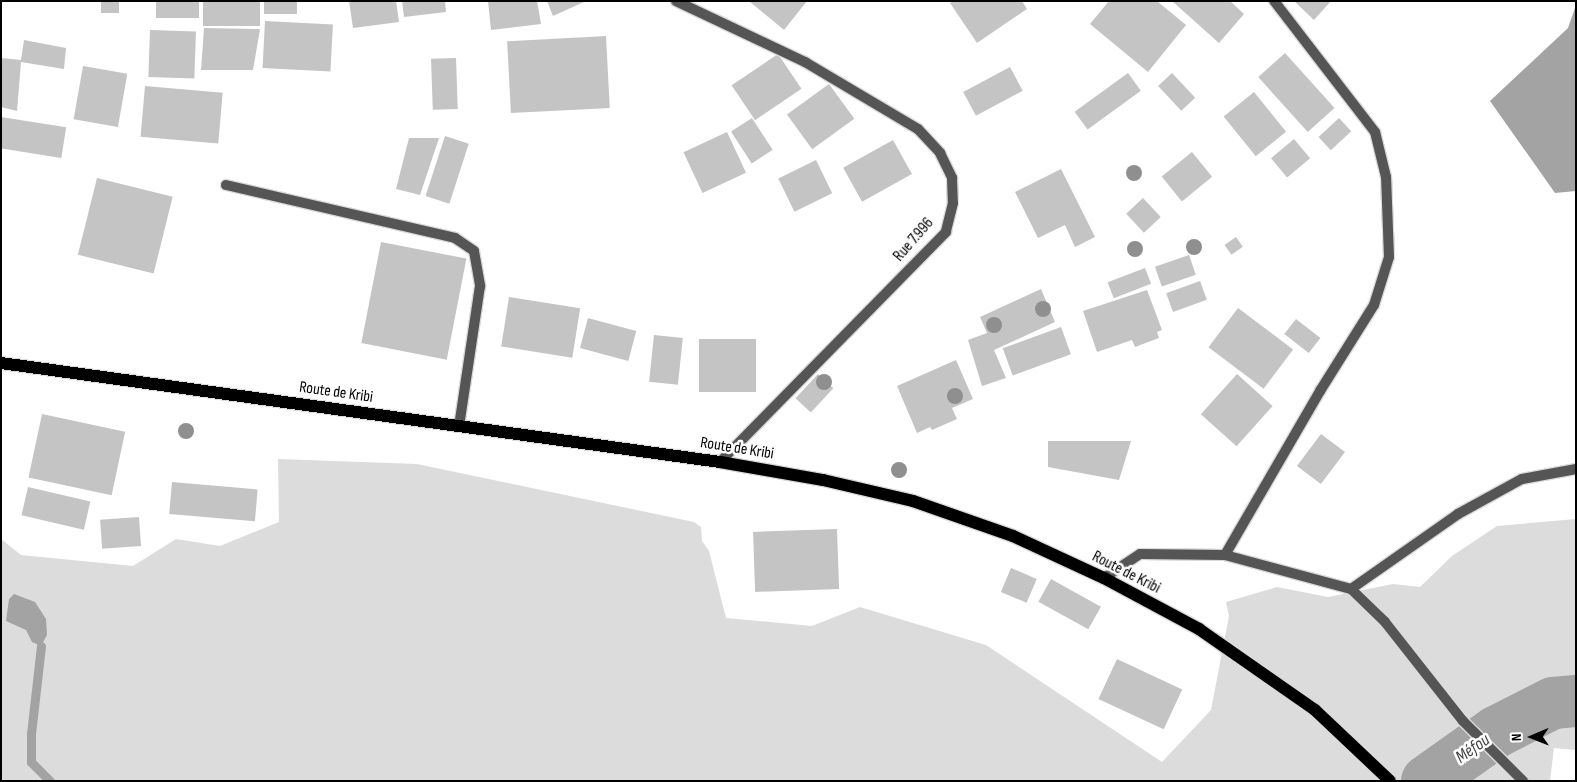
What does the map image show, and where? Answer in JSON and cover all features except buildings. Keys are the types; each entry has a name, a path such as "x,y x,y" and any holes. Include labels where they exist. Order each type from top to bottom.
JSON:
{"main road":[{"name":"Route de Kribi","path":"1,363 720,462 823,480 913,501 1013,536 1104,578 1199,629 1315,710 1390,781"}],"street":[{"name":"Rue 7.996","path":"676,1 805,62 918,128 940,153 952,178 953,203 946,232 720,462"},
{"path":"1225,555 1374,305 1389,257 1386,177 1375,132 1274,1"},
{"path":"226,185 455,238 474,251 480,286 459,426"},
{"path":"1351,589 1458,514 1514,483 1576,469"},
{"path":"1104,578 1140,554 1225,555 1351,589 1385,622 1464,721 1523,781"}],"shaded area":[{"path":"1576,5 1576,191 1555,193 1490,101 1568,28"},
{"path":"278,459 417,464 694,522 701,527 702,541 709,551 726,618 812,626 860,607 986,645 1162,762 1211,710 1229,616 1226,602 1277,587 1328,597 1393,584 1420,587 1452,556 1497,526 1576,519 1576,750 1554,748 1550,781 1,781 1,539 21,555 133,566 176,539 220,546 279,522"},
{"path":"14,594 35,602 46,619 47,635 41,646 32,642 26,630 6,621 9,599"}],"waterway":[{"path":"41,646 31,734 31,762 50,781"},
{"name":"Méfou","path":"1427,781 1496,732 1553,703 1576,701"}]}
